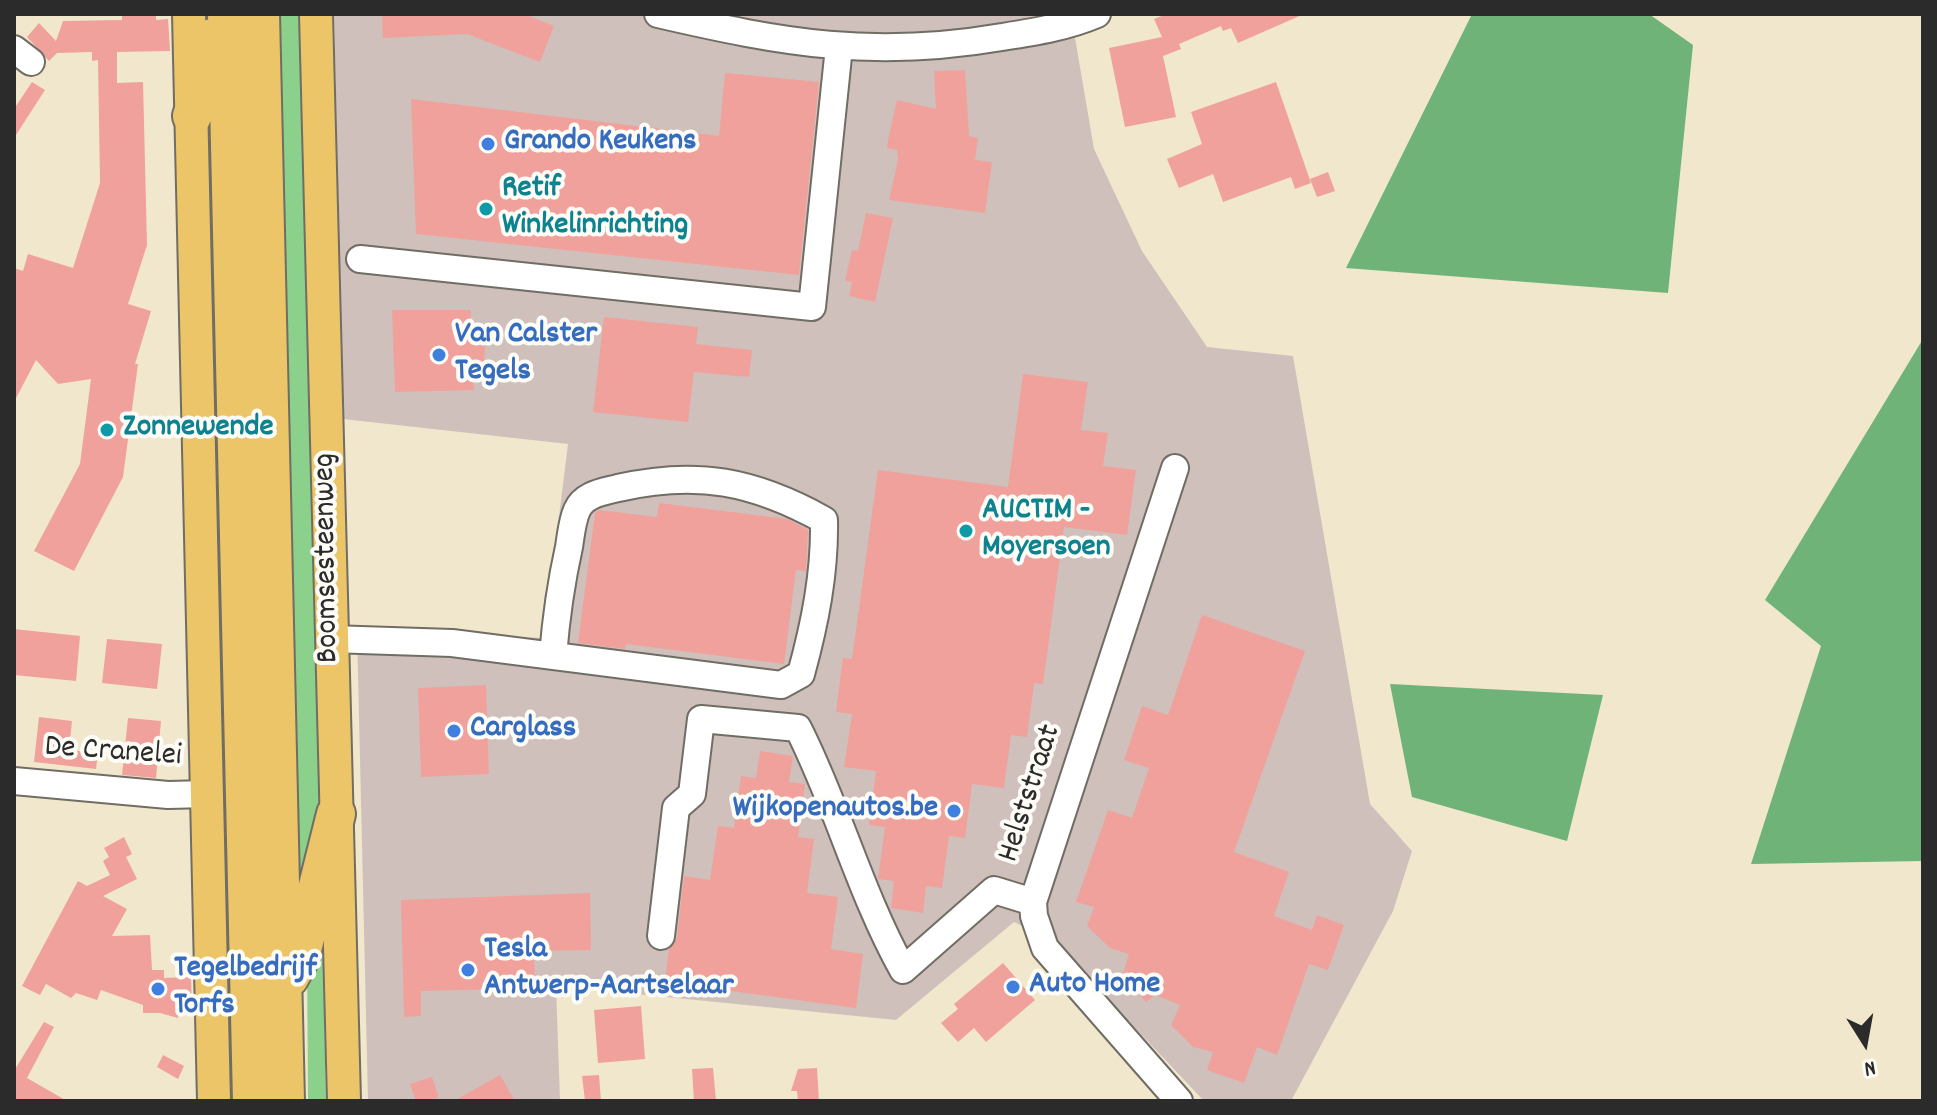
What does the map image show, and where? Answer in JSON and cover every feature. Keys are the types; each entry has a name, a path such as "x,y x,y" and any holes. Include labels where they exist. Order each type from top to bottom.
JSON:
{"highway":[{"path":"192,116 203,84 212,40 226,14"},
{"path":"226,14 252,1101"},
{"path":"260,14 285,1101"},
{"path":"282,991 300,958 336,814"}],"main road":[{"path":"189,14 214,1101"},
{"name":"Boomsesteenweg","path":"316,14 344,1101"}],"street":[{"path":"658,14 805,44 866,50 963,44 1079,22 1097,14"},
{"path":"360,259 812,307 839,47"},
{"name":"Helststraat","path":"1175,468 1033,902 1034,916 1045,948 1179,1101"},
{"path":"330,639 452,643 553,656 781,685 801,674 814,625 825,556 824,520 784,498 742,484 688,478 642,483 591,495 577,509 557,603 553,656"},
{"path":"661,936 676,808 692,794 701,719 798,728 819,768 877,923 903,970 994,890 1033,902"},
{"name":"De Cranelei","path":"14,781 168,795 208,794"}],"shaded area":[{"path":"334,14 1116,14 1074,32 1094,149 1142,251 1207,347 1293,356 1370,804 1412,851 1393,911 1291,1101 1204,1101 1053,941 1014,922 896,1020 556,986 560,1101 368,1101 357,630 544,638 568,444 343,419"}],"green space":[{"path":"275,14 302,14 321,803 296,918"},
{"path":"1472,14 1649,14 1693,45 1668,293 1346,268"},
{"path":"215,87 239,1101 230,1101 207,100"},
{"path":"1923,339 1923,861 1751,864 1821,646 1765,600"},
{"path":"1390,684 1603,695 1567,841 1412,797"},
{"path":"322,910 326,1101 308,1101 307,956"}],"building":[{"path":"122,14 156,14 156,20 168,19 170,51 117,52 117,83 143,82 147,245 128,304 151,311 135,364 138,364 123,477 74,571 34,551 80,464 91,379 58,384 36,360 14,402 14,268 23,271 28,254 73,268 100,183 98,60 92,61 92,52 57,53 49,61 27,37 39,23 56,41 63,21 122,20"},
{"path":"382,14 524,14 554,26 540,62 467,34 383,38"},
{"path":"1167,14 1304,14 1238,43 1231,28 1223,31 1221,26 1179,44 1181,49 1163,56 1176,117 1125,127 1109,48 1162,37 1154,19"},
{"path":"965,70 969,136 978,138 975,160 992,162 985,213 889,200 898,160 897,150 887,148 897,100 936,109 934,71"},
{"path":"725,73 819,82 799,275 416,234 411,99 719,136"},
{"path":"32,82 45,90 14,138 14,109"},
{"path":"1276,82 1311,183 1295,189 1291,177 1223,202 1213,174 1179,188 1167,159 1202,144 1191,112"},
{"path":"1328,172 1335,191 1317,197 1310,179"},
{"path":"866,213 893,218 875,302 849,296 852,282 845,281 852,250 858,251"},
{"name":"Van Calster Tegels","path":"392,310 471,310 470,334 486,333 483,375 473,376 474,390 395,392"},
{"path":"604,317 698,327 696,344 752,350 749,377 694,372 688,422 593,412"},
{"name":"AUCTIM - Moyersoen","path":"1023,374 1088,382 1081,430 1108,433 1103,466 1136,470 1127,535 1064,527 1043,684 1034,683 1027,737 1011,735 1004,788 972,784 965,838 949,836 942,888 926,886 923,913 891,908 894,881 878,879 885,827 869,825 876,771 844,767 852,714 836,712 843,658 852,659 878,470 1008,487"},
{"path":"659,503 788,519 808,530 806,571 796,570 784,664 626,644 625,649 578,643 595,513 599,510 657,517"},
{"path":"1202,615 1305,651 1234,852 1289,872 1274,916 1312,930 1317,915 1344,925 1328,970 1309,964 1277,1055 1257,1047 1244,1083 1207,1070 1213,1052 1193,1047 1171,1025 1180,1005 1155,995 1146,1002 1123,974 1129,954 1110,948 1087,926 1094,907 1076,902 1108,810 1132,818 1149,768 1124,760 1142,706 1168,715"},
{"path":"14,629 80,636 76,681 14,675"},
{"path":"107,639 162,644 157,689 102,683"},
{"name":"Carglass","path":"486,685 489,774 421,777 418,688"},
{"path":"39,717 72,721 69,750 98,753 96,769 34,762"},
{"path":"128,718 161,721 156,778 122,775"},
{"path":"760,751 793,756 789,782 805,784 798,837 814,839 807,893 838,897 831,949 863,954 856,1008 665,982 669,949 677,938 684,876 710,880 718,826 734,828 741,776 756,778"},
{"path":"124,837 132,854 126,857 137,879 103,896 127,909 112,936 150,935 152,970 164,970 164,978 191,977 192,1012 178,1013 178,1018 160,1013 143,1013 143,1005 101,990 97,1000 76,993 71,998 46,984 40,995 22,986 78,881 87,886 110,875 103,861 109,857 104,848"},
{"name":"Tesla Antwerp-Aartselaar","path":"590,893 591,950 534,951 535,988 421,991 421,1016 404,1017 401,900"},
{"path":"1003,963 1035,1000 986,1042 974,1028 958,1042 941,1023 958,1009 954,1004"},
{"path":"641,1006 645,1059 598,1063 594,1010"},
{"path":"44,1022 54,1027 27,1078 67,1101 14,1101 14,1071"},
{"path":"163,1055 184,1066 178,1079 157,1067"},
{"path":"713,1068 716,1101 694,1101 692,1069"},
{"path":"817,1068 819,1101 798,1101 797,1091 791,1091 798,1069"},
{"path":"500,1075 515,1101 454,1101"},
{"path":"599,1075 601,1101 585,1101 582,1076"},
{"path":"432,1077 439,1098 416,1101 410,1084"}],"place":[{"name":"Grando Keukens","path":"488,144"},
{"name":"Retif Winkelinrichting","path":"486,209"},
{"name":"Van Calster Tegels","path":"439,355"},
{"name":"Zonnewende","path":"107,430"},
{"name":"AUCTIM - Moyersoen","path":"966,531"},
{"name":"Carglass","path":"454,731"},
{"name":"Wijkopenautos.be","path":"954,811"},
{"name":"Tesla Antwerp-Aartselaar","path":"468,970"},
{"name":"Auto Home","path":"1013,987"},
{"name":"Tegelbedrijf Torfs","path":"158,989"}]}
